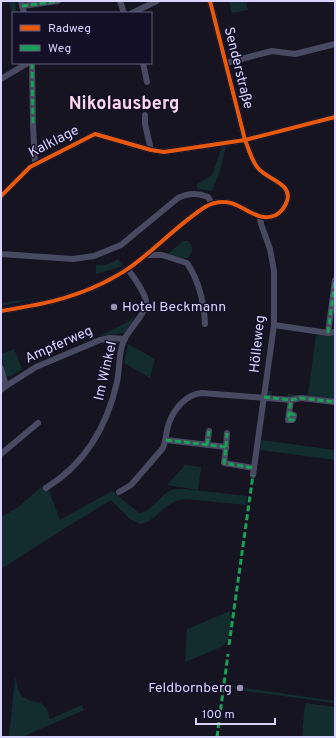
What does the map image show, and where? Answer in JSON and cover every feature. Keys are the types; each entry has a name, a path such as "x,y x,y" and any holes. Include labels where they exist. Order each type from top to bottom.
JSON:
{"street":[{"path":"22,7 58,1"},
{"path":"120,1 124,12"},
{"path":"134,12 157,1"},
{"name":"Senderstraße","path":"210,1 245,140 253,160 258,168 282,185 287,192 286,202 280,212 271,217 260,216"},
{"path":"226,63 272,52 295,54 335,44"},
{"path":"1,79 26,64"},
{"path":"32,64 35,164"},
{"path":"143,64 147,82"},
{"path":"145,115 145,124 151,150"},
{"name":"Kalklage","path":"1,196 30,166 95,134 151,150 164,152 245,140 335,117"},
{"path":"1,254 73,259 94,256 121,245 178,198 187,194 196,194 208,197 212,204"},
{"path":"1,311 65,298 92,288 128,269 179,227 205,207 212,204 223,202 232,204 260,216"},
{"name":"Hölleweg","path":"253,475 274,325 274,272 270,249 261,224 260,216"},
{"path":"146,255 162,255 187,263 196,277 200,290 204,324"},
{"name":"Im Winkel","path":"46,488 58,481 72,469 87,450 100,429 115,392 121,351 125,339 144,309 146,303 144,294 128,269"},
{"path":"328,333 335,280"},
{"path":"274,325 328,333 335,332"},
{"name":"Ampferweg","path":"4,388 36,367 100,340 110,338 125,339"},
{"path":"1,368 4,388"},
{"path":"119,492 131,485 163,448 169,423 182,402 192,395 202,393 291,400 300,398 335,402"},
{"path":"289,413 291,400"},
{"path":"1,454 38,423"},
{"path":"207,445 209,431"},
{"path":"227,433 224,463 254,468"},
{"path":"166,440 226,447"}],"green space":[{"path":"9,1 19,2 15,3 17,12 12,12 12,14"},
{"path":"229,1 246,1 248,10 232,13"},
{"path":"226,146 220,171 212,191 198,189 196,185 212,175 222,147"},
{"path":"183,241 188,241 192,247 192,252 188,258 168,254"},
{"path":"118,259 123,266 96,274 96,265 106,265"},
{"path":"38,298 1,306 1,303"},
{"path":"136,316 124,333 99,336 124,324"},
{"path":"316,335 335,336 335,401 287,398 288,394 272,392 271,396 267,394 268,391 308,396"},
{"path":"128,344 155,359 150,378 124,363"},
{"path":"14,349 22,369 11,376 6,376 1,354"},
{"path":"261,440 335,450 335,460 260,450"},
{"path":"185,465 201,467 198,490 167,485"},
{"path":"46,483 60,520 112,491 139,513 144,512 171,490 184,489 247,496 246,505 186,499 178,500 151,519 140,524 130,519 111,500 1,569 1,517 17,508"},
{"path":"230,611 230,631 225,644 185,662 187,629"},
{"path":"15,677 22,696 26,699 42,704 48,712 50,719 82,705 84,710 22,737 9,737"},
{"path":"231,686 335,701 335,703 238,690"},
{"path":"305,703 335,707 335,737 302,737"}],"marked path":[{"path":"22,6 58,1"},
{"path":"32,64 33,125"},
{"path":"328,333 335,280"},
{"path":"264,397 291,400 301,398 335,402"},
{"path":"289,413 294,415 293,420 288,420 291,400"},
{"path":"207,445 209,431"},
{"path":"226,447 227,433"},
{"path":"166,440 226,447 224,463 254,468"},
{"path":"229,645 253,475"},
{"path":"217,737 228,654"}],"cycle path":[{"path":"1,311 65,298 103,283 129,268 195,214 211,204 228,202 253,214 264,217 276,215 284,207 288,195 286,190 278,182 258,168 252,158 245,140 210,1"},
{"path":"1,196 30,167 95,134 151,150 164,152 245,140 335,117"}],"place":[{"name":"Hotel Beckmann","path":"114,307"},
{"name":"Feldbornberg","path":"240,688"}],"district":[{"name":"Nikolausberg","path":"124,104"}]}
